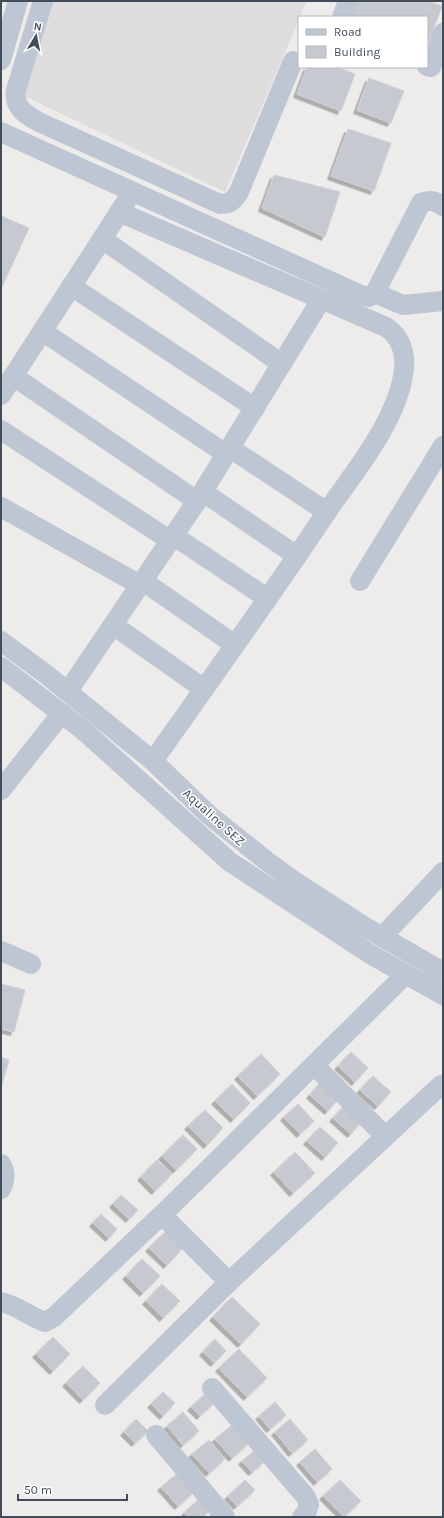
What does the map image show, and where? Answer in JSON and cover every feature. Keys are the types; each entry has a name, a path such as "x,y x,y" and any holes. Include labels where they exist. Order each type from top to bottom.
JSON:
{"street":[{"path":"1,60 18,1"},
{"path":"43,1 16,90 15,101 18,106 28,117 220,204 227,204 234,200 239,192 293,61"},
{"path":"342,16 348,1"},
{"path":"428,66 431,67 443,33"},
{"path":"1,132 134,190 361,295 369,297 375,293 421,203 428,200 436,201 443,206"},
{"path":"1,394 134,190"},
{"path":"119,212 393,332 399,340 404,352 405,361 397,398 381,432 297,556 153,761"},
{"path":"102,239 282,364"},
{"path":"71,286 255,408"},
{"path":"375,293 403,305 443,301"},
{"path":"68,691 200,496 321,300"},
{"path":"42,331 228,451 327,512"},
{"path":"13,376 200,496 297,556"},
{"path":"1,430 267,598"},
{"path":"360,581 443,446"},
{"path":"1,507 141,583 235,645"},
{"path":"113,625 204,689"},
{"name":"Aqualine SEZ","path":"1,641 68,691 153,761 209,815 239,840 297,883 443,972"},
{"path":"1,667 62,713 119,761 230,862 356,946 443,995"},
{"path":"1,790 62,713"},
{"path":"382,936 443,872"},
{"path":"1,951 31,964"},
{"path":"1,1302 14,1306 45,1322 54,1317 162,1215 406,974"},
{"path":"314,1065 385,1136"},
{"path":"105,1405 229,1282 441,1085"},
{"path":"1,1164 5,1169 1,1189"},
{"path":"162,1215 229,1282"},
{"path":"212,1388 306,1497 310,1513"},
{"path":"156,1436 225,1517"}],"shaded area":[{"path":"50,1 307,1 301,16 298,16 298,22 225,192 24,96"}],"building":[{"path":"357,1 428,1 442,6 428,43 428,16 351,16"},
{"path":"307,68 340,68 355,74 341,111 297,94"},
{"path":"369,78 404,91 391,123 357,110"},
{"path":"348,129 391,143 374,191 331,176"},
{"path":"274,175 340,192 325,237 262,208"},
{"path":"1,216 29,228 1,289"},
{"path":"1,984 25,990 14,1032 1,1029"},
{"path":"351,1052 368,1068 355,1082 338,1066"},
{"path":"261,1054 280,1074 257,1096 238,1076"},
{"path":"1,1057 9,1060 1,1088"},
{"path":"373,1076 391,1092 378,1106 360,1090"},
{"path":"323,1080 341,1096 328,1111 310,1095"},
{"path":"232,1084 250,1103 234,1119 215,1101"},
{"path":"298,1104 314,1121 300,1134 284,1117"},
{"path":"346,1104 363,1120 351,1134 333,1118"},
{"path":"205,1110 223,1128 207,1145 188,1126"},
{"path":"320,1127 338,1143 325,1157 307,1141"},
{"path":"183,1135 197,1149 176,1170 162,1156"},
{"path":"295,1152 315,1173 293,1193 274,1172"},
{"path":"157,1160 172,1174 155,1191 141,1177"},
{"path":"121,1195 138,1210 129,1219 113,1204"},
{"path":"101,1214 117,1229 109,1238 93,1223"},
{"path":"166,1231 183,1248 167,1265 149,1248"},
{"path":"142,1259 160,1276 143,1293 126,1276"},
{"path":"162,1284 180,1301 163,1318 146,1301"},
{"path":"232,1297 260,1324 241,1344 213,1317"},
{"path":"53,1337 70,1354 53,1371 36,1354"},
{"path":"215,1339 226,1351 214,1363 203,1352"},
{"path":"239,1349 267,1378 247,1397 219,1368"},
{"path":"83,1366 100,1383 83,1400 66,1383"},
{"path":"163,1392 175,1403 163,1416 151,1404"},
{"path":"206,1393 215,1402 200,1416 191,1407"},
{"path":"275,1402 286,1415 270,1429 259,1416"},
{"path":"183,1412 199,1431 183,1445 167,1426"},
{"path":"136,1419 148,1431 135,1443 124,1432"},
{"path":"290,1419 308,1440 292,1453 275,1432"},
{"path":"232,1425 248,1444 232,1458 215,1439"},
{"path":"209,1440 225,1459 209,1473 192,1454"},
{"path":"315,1449 332,1469 317,1482 300,1462"},
{"path":"254,1451 264,1462 252,1472 242,1461"},
{"path":"178,1473 194,1492 178,1506 161,1487"},
{"path":"245,1480 255,1490 237,1506 228,1496"},
{"path":"340,1480 361,1501 344,1517 323,1496"},
{"path":"200,1498 210,1510 203,1517 188,1517 184,1513"}]}
